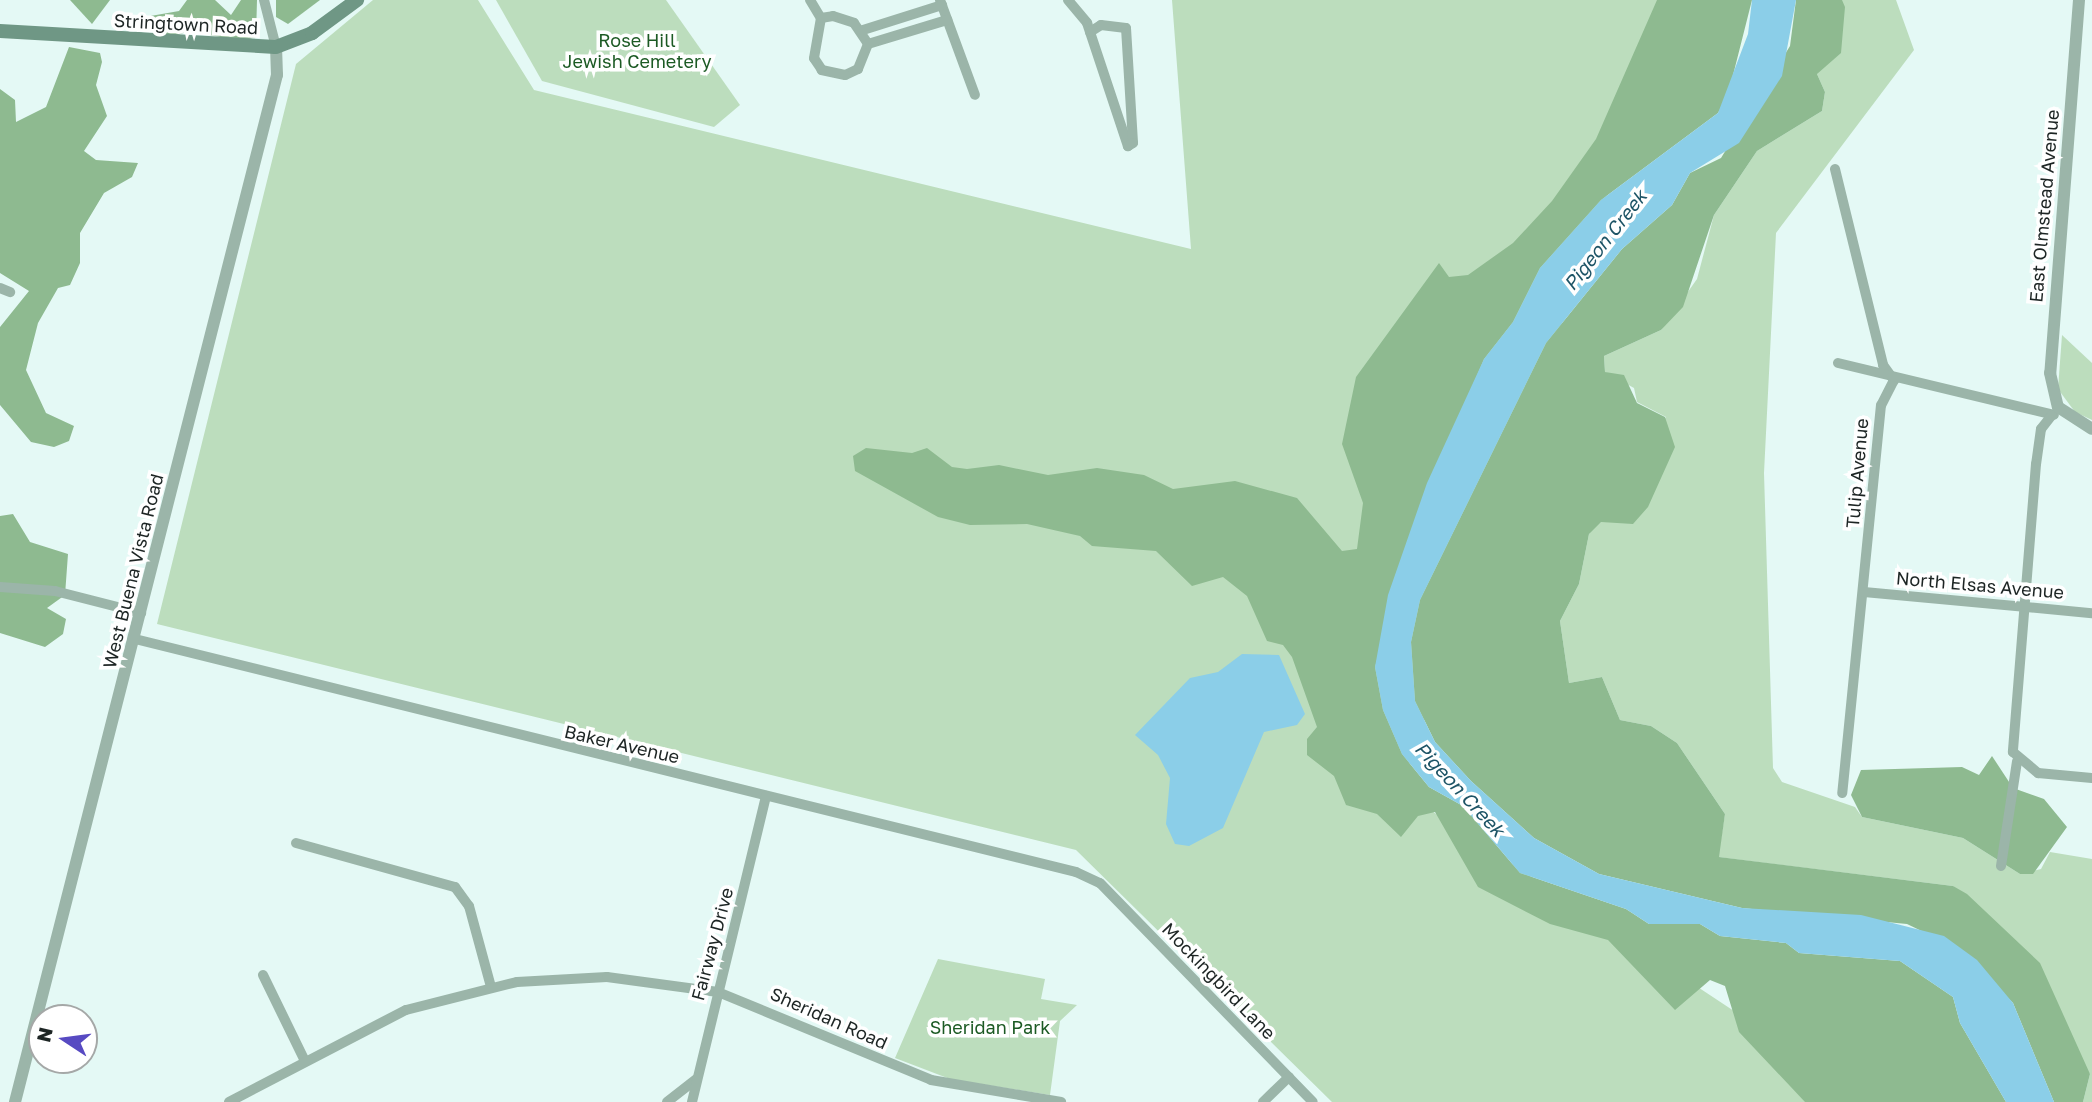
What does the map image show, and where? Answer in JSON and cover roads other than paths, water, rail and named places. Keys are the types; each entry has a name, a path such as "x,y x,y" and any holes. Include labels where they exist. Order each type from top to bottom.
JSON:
{"main road":[{"name":"Stringtown Road","path":"0,31 276,47 312,33 357,0"}],"street":[{"path":"264,0 276,47"},
{"path":"810,0 821,18 813,49 822,70 845,75 858,69 868,44 863,30"},
{"path":"1068,0 1090,32 1128,146 1133,116 1126,28 1101,25 1090,32"},
{"path":"2081,0 2092,1"},
{"name":"East Olmstead Avenue","path":"2058,414 2052,395 2050,351 2081,0"},
{"path":"821,18 833,16 863,30 941,2 975,95"},
{"path":"868,44 947,20"},
{"name":"West Buena Vista Road","path":"15,1102 277,75 276,47"},
{"path":"1835,169 1883,365 1894,380"},
{"path":"1838,363 1894,380 2058,414 2092,429"},
{"name":"Tulip Avenue","path":"1842,793 1881,405 1894,380"},
{"path":"2001,866 2017,761 2013,739 2041,429 2058,414"},
{"path":"0,587 55,591 141,613"},
{"name":"North Elsas Avenue","path":"1864,592 2092,613"},
{"name":"Baker Avenue","path":"135,639 766,796 1100,883"},
{"path":"2017,761 2038,773 2092,778"},
{"name":"Fairway Drive","path":"692,1102 766,796"},
{"path":"296,843 455,887 470,906 491,987"},
{"name":"Mockingbird Lane","path":"1100,883 1313,1102"},
{"path":"263,975 304,1059"},
{"name":"Sheridan Road","path":"229,1102 304,1059 406,1010 491,987 607,977 718,992 931,1080 1061,1102"},
{"path":"1263,1102 1289,1077"},
{"path":"667,1102 696,1079"}],"water":[{"name":"Pigeon Creek","path":"1752,0 1796,0 1782,76 1739,143 1690,173 1672,205 1622,249 1546,343 1420,600 1411,642 1415,701 1435,742 1471,781 1534,838 1599,874 1742,908 1861,915 1944,936 1977,960 2013,1003 2054,1102 2006,1102 1960,1023 1953,997 1900,961 1799,953 1786,943 1720,936 1700,924 1649,924 1626,909 1520,873 1463,806 1429,787 1402,754 1383,710 1375,667 1388,595 1427,483 1484,359 1513,322 1540,268 1601,200 1718,113 1748,34"},
{"path":"1242,654 1279,655 1305,714 1297,725 1264,732 1223,828 1189,846 1175,844 1166,824 1170,778 1158,755 1135,735 1190,678 1218,672"}],"park label":[{"name":"Rose Hill Jewish Cemetery","path":"637,51"},
{"name":"Sheridan Park","path":"990,1027"}]}
